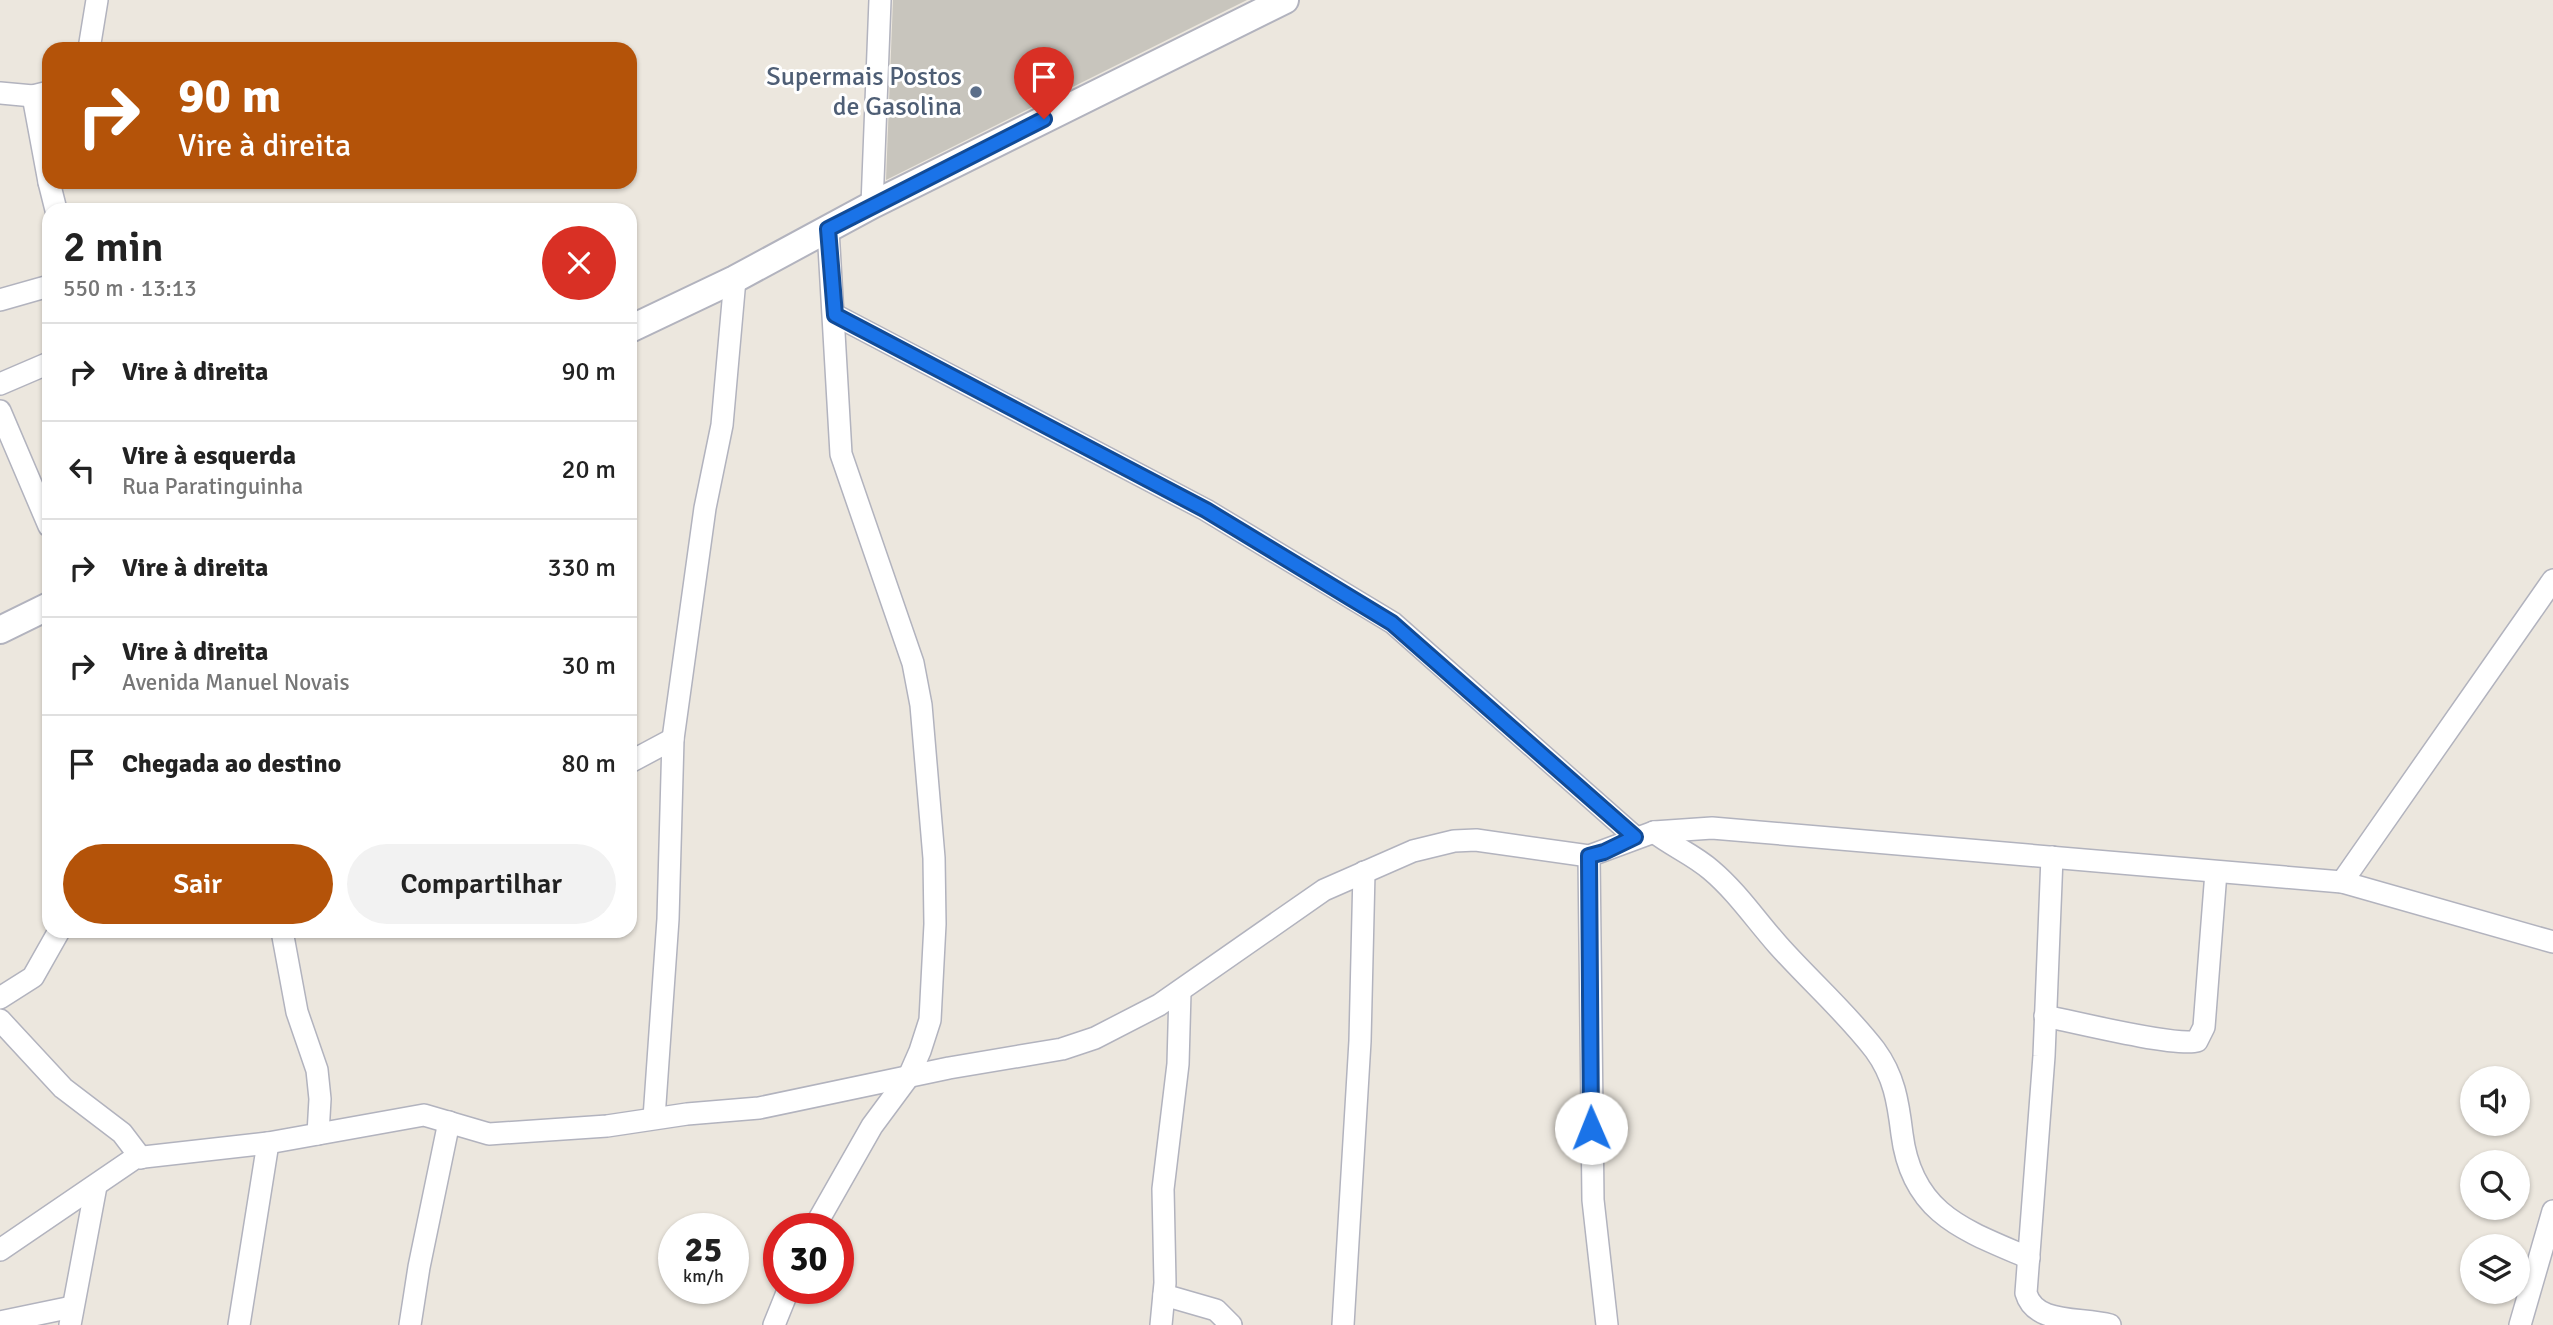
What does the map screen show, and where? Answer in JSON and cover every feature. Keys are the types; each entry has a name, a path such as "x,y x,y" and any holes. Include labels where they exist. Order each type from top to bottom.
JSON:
{"street":[{"path":"90,42 97,0"},
{"path":"872,205 880,0"},
{"path":"637,326 735,279 872,205 1285,0"},
{"path":"0,93 41,94"},
{"path":"823,1213 872,1126 909,1076 930,1020 935,924 934,858 920,705 908,650 844,470 837,412 835,315 828,229"},
{"path":"654,1118 668,919 673,739 705,508 722,425 735,279"},
{"path":"0,300 42,288"},
{"path":"835,315 1206,510 1352,595 1392,623 1644,834 1708,867 1735,891 1776,942 1844,1011 1876,1052 1895,1085 1903,1143 1911,1170 1930,1204 1948,1220 2029,1258"},
{"path":"0,384 42,366"},
{"path":"0,411 42,510"},
{"path":"2342,882 2553,580"},
{"path":"0,630 42,609"},
{"path":"637,758 673,739"},
{"path":"0,1250 96,1186 125,1163 141,1158 268,1143 424,1115 489,1134 607,1126 654,1118 758,1108 1078,1044 1145,1013 1180,992 1324,890 1413,851 1454,841 1476,840 1589,856 1644,834 1712,828 2342,882 2553,942"},
{"path":"1589,856 1593,1200 1607,1325"},
{"path":"2052,857 2045,1016 2026,1293 2037,1314 2053,1321 2091,1320 2110,1325"},
{"path":"1343,1325 1360,1041 1364,872"},
{"path":"2045,1016 2162,1039 2189,1043 2197,1041 2204,1027 2216,872"},
{"path":"0,998 33,978 55,938"},
{"path":"283,938 297,1012 317,1070 320,1099 318,1134"},
{"path":"1161,1325 1164,1295 1163,1189 1178,1064 1180,992"},
{"path":"0,1020 63,1088 122,1133 141,1158"},
{"path":"410,1325 419,1267 449,1122"},
{"path":"239,1325 268,1143"},
{"path":"0,1322 71,1316 96,1186"},
{"path":"2520,1325 2553,1211"},
{"path":"1164,1295 1216,1310 1231,1325"},
{"path":"774,1325 783,1304"}],"building":[{"name":"Supermais Postos de Gasolina","path":"893,0 1247,0 886,180"}],"place":[{"name":"Supermais Postos de Gasolina","path":"976,92"}],"route":[{"path":"1044,119 828,229 835,315 1206,510 1352,595 1392,623 1635,837 1598,855 1589,856 1591,1128"}]}
